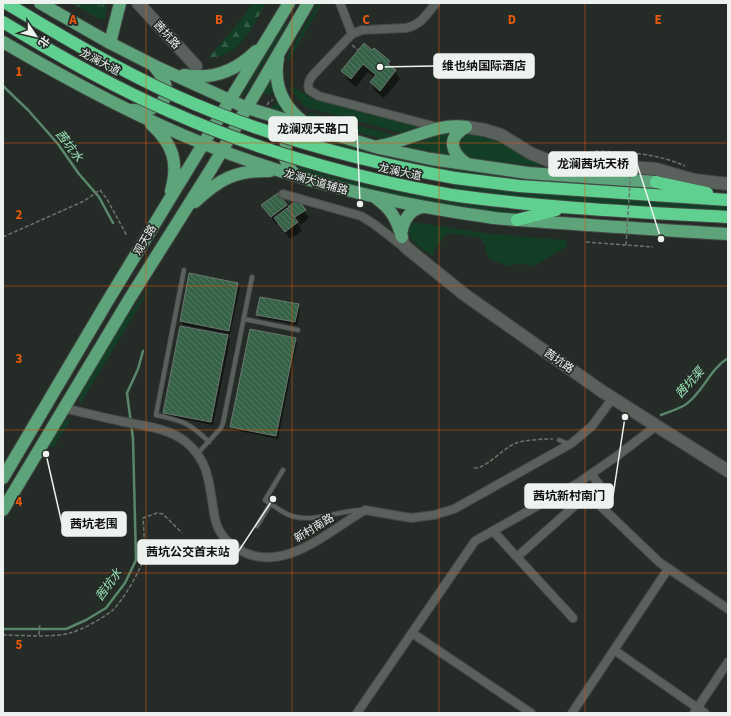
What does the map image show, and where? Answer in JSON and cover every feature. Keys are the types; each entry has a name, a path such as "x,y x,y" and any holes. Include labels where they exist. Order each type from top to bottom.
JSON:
{"highway":[{"name":"龙澜大道","path":"6,3 95,55 177,96 247,124 304,143 380,164 455,178 519,186 728,199"},
{"name":"龙澜大道","path":"3,22 85,70 171,112 269,150 360,176 406,187 511,203 568,208 728,217"},
{"path":"656,182 682,186 728,199"},
{"path":"517,220 568,208"}],"main road":[{"path":"40,3 110,43 156,67 247,108 374,147 431,159 528,173 656,182"},
{"path":"110,43 120,3"},
{"name":"观天路","path":"3,478 288,3"},
{"path":"308,3 278,54 276,73 280,94 287,108 292,114 312,128"},
{"path":"156,67 194,77 209,77 232,68 245,60 252,55 266,40"},
{"name":"龙澜大道辅路","path":"3,42 64,77 128,110 204,144 283,172 370,196 423,207 492,218 575,225 728,234"},
{"name":"观天路","path":"3,510 63,408 222,151 278,54"},
{"path":"128,110 155,108 163,100 166,90 165,84 156,67"},
{"path":"141,116 150,122 163,135 171,148 173,156 173,182 165,206"},
{"path":"374,147 399,142 441,128 458,126 466,128"},
{"path":"299,177 290,170 287,165 284,153 285,147 296,132 312,128"},
{"path":"466,128 455,136 453,145 457,156 467,164"},
{"path":"179,221 203,195 226,178 251,171 266,170 283,172"},
{"path":"370,196 391,210 397,220 402,237"},
{"path":"402,237 402,227 412,211 423,207"}],"street":[{"name":"茜坑路","path":"138,3 196,66"},
{"path":"340,3 352,34"},
{"path":"436,3 422,21 413,27 362,30 352,34 313,75 309,80 308,86 309,90 319,96 441,128"},
{"path":"466,128 484,130 501,135 537,156 550,161 656,170 694,180 728,184"},
{"path":"283,194 361,216 408,249"},
{"name":"茜坑路","path":"402,237 403,244 408,249 465,295 612,399 728,471"},
{"path":"365,510 411,518 443,513 466,504 568,446 592,426 612,399"},
{"name":"新村南路","path":"63,408 167,432 175,435 186,443 198,454 209,477 214,515 220,532 231,544 254,556 273,557 295,552 306,547 365,510"},
{"path":"357,713 475,541 578,483 617,456 656,426"},
{"path":"517,557 599,484 590,474"},
{"path":"588,494 659,562 728,609"},
{"path":"493,531 573,618"},
{"path":"572,713 668,569"},
{"path":"412,633 531,713"},
{"path":"614,650 696,710 705,713"},
{"path":"696,710 728,662"}],"lane":[{"path":"184,270 156,415 185,422 196,429 209,442"},
{"path":"198,454 221,428 223,423 252,277"},
{"path":"244,319 298,330"},
{"path":"559,440 568,446"},
{"path":"283,470 265,500 288,514 300,517 318,516 352,510 365,510"},
{"path":"256,526 271,503"}],"path":[{"path":"596,151 632,152 663,158 685,166"},
{"path":"626,245 632,152"},
{"path":"3,237 84,201 99,191 107,199 128,236"},
{"path":"586,242 653,247"},
{"path":"474,468 483,466 508,447 518,442 559,440"},
{"path":"3,635 62,635 74,632 106,615 113,610 119,602 141,568 144,550 143,518 158,513 163,514 182,533"},
{"path":"39,635 40,624"}],"green space":[{"path":"71,3 107,3 105,19 100,19"},
{"path":"253,3 266,3 243,40 230,52 220,56 208,58 241,20"},
{"path":"318,3 322,3 289,60 286,59"},
{"path":"285,23 287,24 242,99 241,97"},
{"path":"273,73 276,93 261,94"},
{"path":"295,77 292,86 311,98 420,127 419,129 402,133 305,107 290,89"},
{"path":"279,100 291,115 269,109"},
{"path":"309,113 403,137 382,139 307,118"},
{"path":"454,131 455,156 406,147 435,134"},
{"path":"465,132 491,136 558,166 555,168 467,158 462,156 457,142"},
{"path":"298,135 306,135 411,161 517,178 620,184 671,190 545,182 470,174 427,166"},
{"path":"290,164 350,181 411,195 442,201 535,214 492,214 411,202 300,170"},
{"path":"454,184 526,193 728,206 728,211 540,199 453,188"},
{"path":"414,222 491,234 565,240 567,242 566,247 534,266 520,263 509,266 491,260 485,251 486,246 479,237 447,233 434,251 434,257 416,244 410,236 408,225"},
{"path":"153,283 80,404 80,395 124,321"},
{"path":"72,417 53,448 49,446 64,422"}],"building":[{"path":"364,43 372,50 374,48 390,61 388,64 396,70 380,91 370,82 376,75 363,64 351,79 341,71"},
{"path":"278,193 287,205 271,217 261,205"},
{"path":"298,200 306,210 295,217 288,207"},
{"path":"287,208 298,222 285,232 274,218"},
{"path":"189,273 238,283 229,331 180,321"},
{"path":"260,297 299,304 295,322 256,315"},
{"path":"180,326 228,335 211,422 163,413"},
{"path":"250,329 296,338 276,436 230,427"}],"waterway":[{"name":"茜坑水","path":"3,86 28,110 58,144 79,174 99,197 113,223"},
{"name":"茜坑水","path":"3,629 66,629 86,620 106,608 125,583 136,560 133,439 127,393 138,369 143,351"},
{"name":"茜坑渠","path":"661,415 685,405 691,400 721,363 728,358"}],"place":[{"name":"维也纳国际酒店","path":"380,67"},
{"name":"龙澜观天路口","path":"360,204"},
{"name":"龙澜茜坑天桥","path":"661,239"},
{"name":"茜坑新村南门","path":"625,417"},
{"name":"茜坑老围","path":"46,454"},
{"name":"茜坑公交首末站","path":"273,499"}]}
